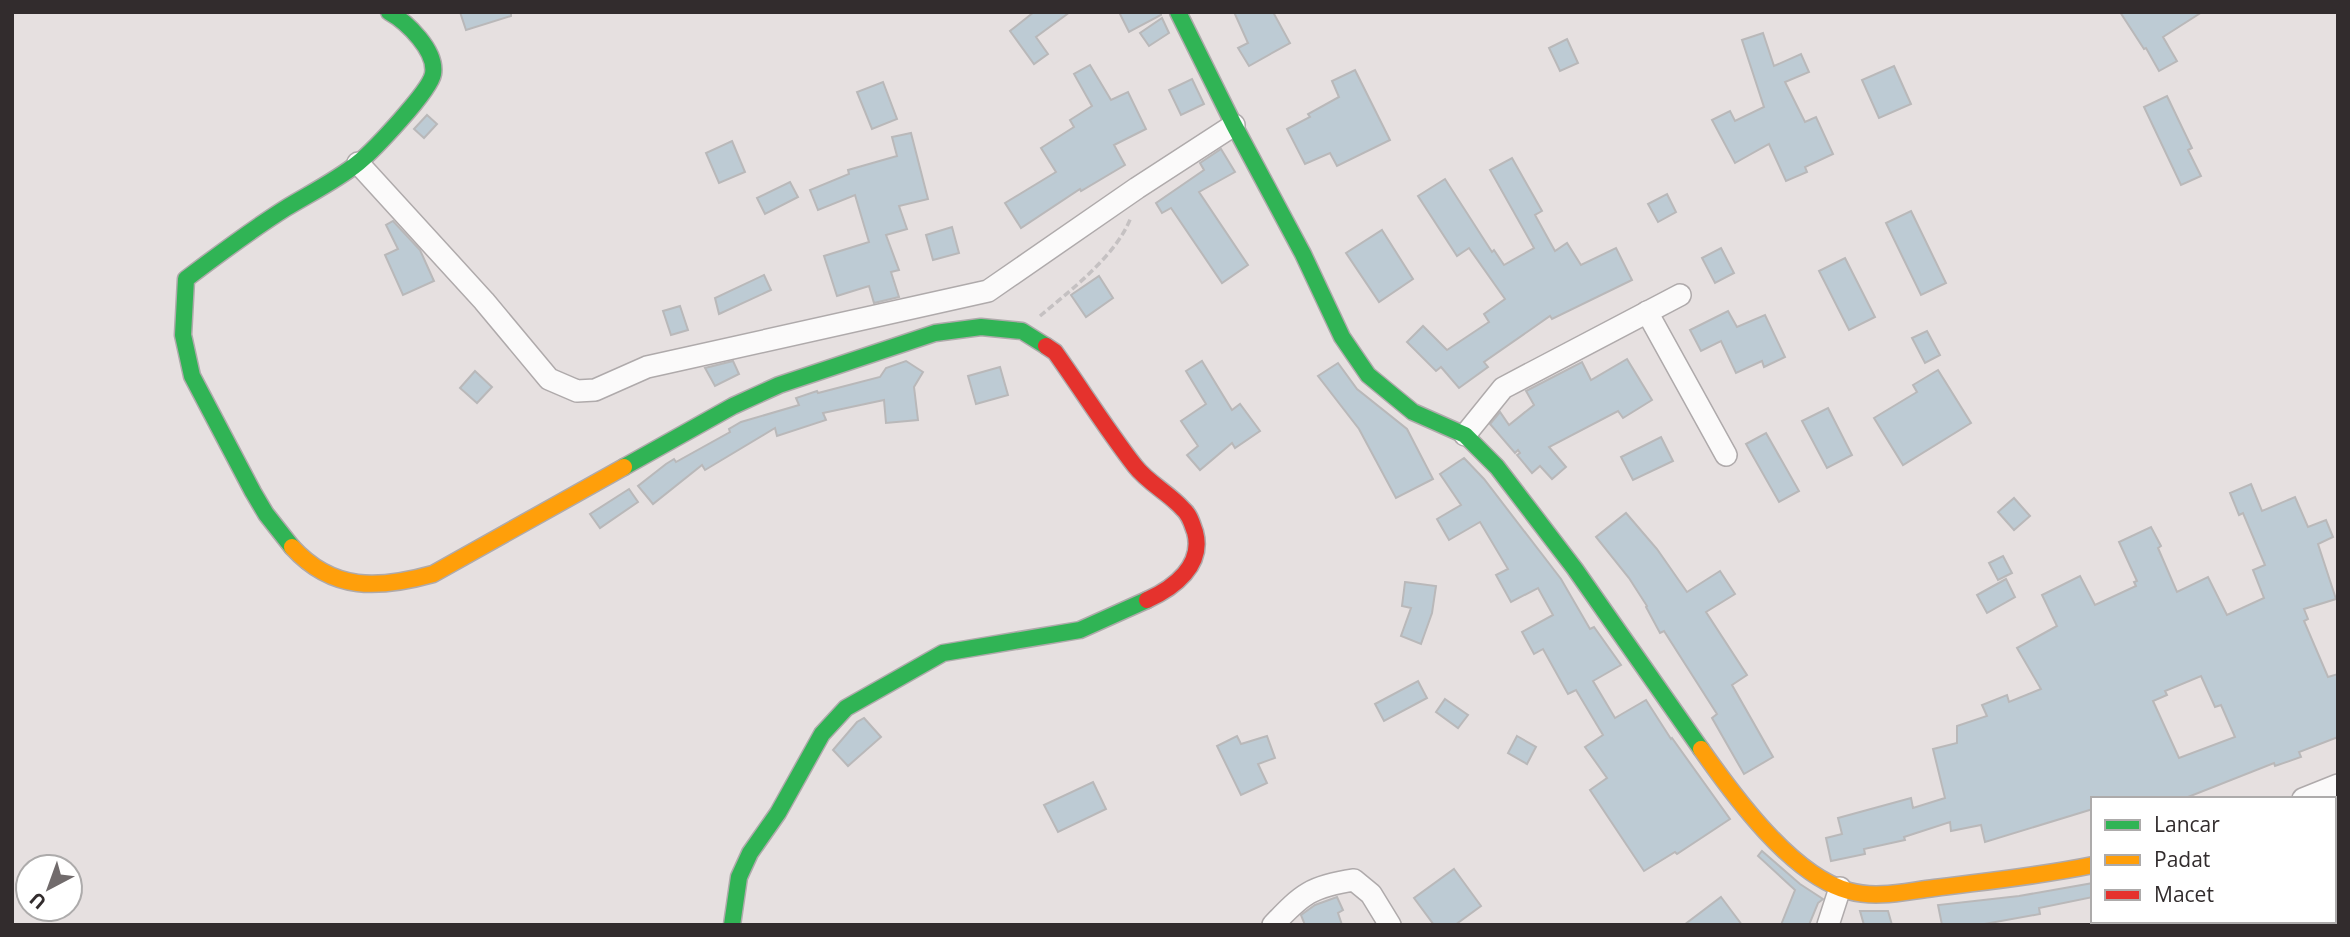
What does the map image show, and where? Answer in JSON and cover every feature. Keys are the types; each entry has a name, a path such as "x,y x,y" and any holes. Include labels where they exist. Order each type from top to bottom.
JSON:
{"street":[{"path":"389,12 405,22 419,36 434,66 433,78 420,97 358,163 245,234 186,279 181,319 189,370 265,512 288,543 313,565 340,580 371,585 405,582 433,574 733,406 779,385 934,333 981,327 1022,331 1055,352 1137,470 1185,510 1192,522 1197,540 1195,557 1186,574 1173,586 1072,632 943,653 846,708 822,734 778,814 750,853 739,877 732,925"},
{"path":"1178,12 1234,125 1303,254 1342,337 1368,375 1413,412 1465,435 1497,467 1567,559 1740,804 1815,873 1840,888 1860,892 1890,892 2043,876 2091,866"},
{"path":"358,163 484,301 549,379 577,391 595,390 647,367 988,292 1137,188 1234,125"},
{"path":"981,327 988,292"},
{"path":"1465,435 1503,387 1680,295"},
{"path":"1647,312 1726,454"},
{"path":"2308,797 2338,785"},
{"path":"1273,925 1297,899 1324,885 1354,880 1371,894 1390,925"},
{"path":"1828,925 1840,888"}],"path":[{"path":"1022,331 1091,273 1127,227 1137,201 1137,188"}],"building":[{"path":"460,12 511,12 511,16 466,30"},
{"path":"1034,12 1070,12 1036,37 1048,54 1034,64 1010,31"},
{"path":"1119,12 1161,12 1161,15 1129,32"},
{"path":"1234,12 1273,12 1290,43 1249,66 1238,48 1248,43"},
{"path":"2120,12 2202,12 2163,37 2177,61 2159,71"},
{"path":"1162,18 1169,33 1149,46 1140,33"},
{"path":"1763,33 1774,66 1801,54 1809,72 1785,82 1805,122 1816,117 1833,154 1805,167 1807,172 1786,181 1769,144 1735,163 1712,120 1730,111 1735,121 1764,107 1742,40"},
{"path":"1567,39 1578,63 1560,71 1549,48"},
{"path":"1090,65 1111,100 1128,92 1146,129 1114,145 1125,165 1081,191 1080,189 1021,228 1005,203 1056,172 1041,148 1074,127 1070,120 1092,106 1074,74"},
{"path":"1894,66 1911,104 1879,118 1862,80"},
{"path":"1355,70 1390,140 1337,166 1330,153 1305,164 1287,129 1339,97 1332,81"},
{"path":"1192,79 1204,104 1181,115 1169,90"},
{"path":"883,82 897,119 872,129 857,92"},
{"path":"2167,96 2192,148 2188,150 2201,176 2181,185 2144,107"},
{"path":"427,115 437,124 424,138 414,129"},
{"path":"911,133 928,199 899,206 907,229 886,235 899,270 891,272 899,297 874,303 869,286 837,296 824,256 869,242 855,195 818,210 810,190 849,174 848,170 897,156 892,137"},
{"path":"732,141 745,172 719,183 706,153"},
{"path":"1221,149 1235,172 1199,192 1248,265 1222,283 1171,208 1162,213 1156,203 1204,170 1200,163"},
{"path":"1512,158 1542,211 1535,215 1555,251 1567,243 1581,265 1616,248 1632,280 1552,319 1550,316 1484,362 1488,367 1459,388 1441,367 1436,371 1407,342 1423,326 1447,350 1489,322 1484,314 1505,299 1469,248 1457,256 1418,196 1445,179 1492,252 1494,250 1504,265 1534,248 1490,170"},
{"path":"790,182 798,197 765,214 757,198"},
{"path":"1667,194 1676,212 1658,222 1648,204"},
{"path":"1911,211 1946,283 1921,295 1886,223"},
{"path":"393,221 420,250 434,281 403,295 385,255 398,249 386,225"},
{"path":"952,227 959,253 933,260 926,235"},
{"path":"1382,230 1413,279 1379,302 1346,253"},
{"path":"1721,248 1734,273 1715,283 1702,258"},
{"path":"1845,258 1875,317 1849,330 1819,271"},
{"path":"764,275 771,290 719,314 715,298"},
{"path":"1099,276 1113,298 1086,317 1071,295"},
{"path":"680,306 688,330 671,335 663,311"},
{"path":"1728,311 1737,327 1765,315 1785,357 1764,367 1762,361 1736,373 1721,341 1701,351 1690,330"},
{"path":"1927,331 1940,355 1925,363 1912,338"},
{"path":"1627,359 1652,400 1623,418 1618,411 1549,447 1566,467 1552,479 1540,466 1532,473 1517,455 1520,453 1518,450 1515,453 1490,424 1500,412 1509,425 1534,405 1526,391 1582,362 1591,380"},
{"path":"733,361 739,374 715,386 705,368"},
{"path":"906,361 923,372 914,387 918,420 886,423 884,400 823,413 826,420 777,436 775,428 705,470 702,465 653,504 638,486 674,459 676,462 730,432 729,429 741,422 799,405 796,398 817,391 818,393 880,377 886,368"},
{"path":"1202,361 1232,410 1240,404 1260,431 1235,448 1232,443 1200,470 1187,455 1198,446 1181,421 1206,404 1186,371"},
{"path":"1338,363 1357,389 1407,429 1433,479 1396,498 1359,429 1318,376"},
{"path":"1000,367 1008,395 976,404 968,376"},
{"path":"1938,370 1971,423 1903,465 1874,418 1917,392 1913,385"},
{"path":"475,371 492,387 477,403 460,388"},
{"path":"1828,408 1852,455 1827,468 1802,421"},
{"path":"1766,433 1799,491 1779,502 1746,444"},
{"path":"1661,437 1673,461 1633,480 1621,457"},
{"path":"1464,458 1484,479 1561,579 1590,629 1594,627 1621,665 1593,681 1615,718 1646,700 1730,819 1677,854 1675,852 1644,871 1590,790 1607,778 1585,747 1603,735 1576,690 1568,694 1543,649 1534,654 1522,632 1553,615 1538,588 1511,602 1496,575 1508,569 1480,522 1449,540 1437,519 1461,505 1440,474"},
{"path":"2251,484 2262,511 2295,497 2308,527 2326,520 2333,537 2318,544 2336,599 2304,609 2308,619 2304,621 2328,677 2338,674 2338,737 2299,752 2301,757 2275,766 2274,763 2188,797 2091,797 2091,810 1985,842 1981,825 1951,831 1950,822 1904,837 1905,840 1864,849 1865,854 1831,861 1826,838 1842,834 1838,818 1911,798 1913,808 1945,798 1933,749 1957,743 1957,726 1987,716 1982,705 2007,695 2009,702 2041,689 2017,648 2057,626 2042,595 2080,576 2095,605 2136,586 2134,582 2137,581 2119,542 2151,527 2161,546 2158,548 2177,592 2208,577 2227,615 2264,598 2253,570 2265,565 2243,513 2239,515 2230,493","holes":["2201,676 2215,707 2221,705 2235,737 2179,758 2153,701 2167,695 2165,691"]},
{"path":"629,489 638,502 600,528 590,514"},
{"path":"2014,498 2030,516 2014,530 1998,512"},
{"path":"1626,513 1657,549 1687,592 1720,571 1735,594 1706,612 1747,675 1732,685 1773,757 1744,774 1712,718 1717,714 1664,631 1660,633 1629,578 1596,537"},
{"path":"2003,556 2012,573 1998,580 1989,563"},
{"path":"2006,579 2015,597 1987,613 1977,595"},
{"path":"1405,582 1436,586 1432,613 1421,644 1401,636 1411,608 1402,606"},
{"path":"1418,681 1427,698 1384,721 1375,704"},
{"path":"1445,699 1468,715 1458,728 1436,712"},
{"path":"864,718 881,737 848,766 833,750 857,722"},
{"path":"1237,736 1241,744 1267,736 1275,758 1258,764 1267,783 1241,795 1217,746"},
{"path":"1517,736 1536,747 1527,764 1508,753"},
{"path":"1093,782 1106,809 1058,832 1044,805"},
{"path":"1762,851 1800,884 1823,899 1818,903 1809,925 1781,925 1795,890 1758,856"},
{"path":"1454,869 1481,906 1455,925 1434,925 1414,898"},
{"path":"2091,883 2091,897 2039,908 2040,914 1979,925 1942,925 1938,905 2019,896"},
{"path":"1337,897 1343,910 1338,913 1342,925 1305,925 1301,915 1315,905"},
{"path":"1721,897 1742,925 1684,925"},
{"path":"1860,911 1888,911 1892,925 1864,925"}],"traffic: fast":[{"path":"292,547 266,514 253,492 192,376 183,335 186,279 260,225 358,163 388,134 422,93 433,74 430,56 412,30 389,12"},
{"path":"1178,12 1234,125 1303,254 1342,337 1368,375 1413,412 1465,435 1497,467 1575,569 1701,749"},
{"path":"624,467 733,406 779,385 935,333 981,327 1022,331 1046,346"},
{"path":"732,925 739,877 750,853 778,813 822,734 846,708 943,653 1080,630 1147,600"}],"traffic: slow":[{"path":"292,547 308,562 340,579 375,584 413,579 433,574 624,467"},
{"path":"1701,749 1747,811 1786,852 1828,883 1849,891 1892,894 2091,865"}],"traffic: jam":[{"path":"1046,346 1055,352 1135,466 1177,503 1192,523 1197,544 1191,565 1176,582 1147,600"}]}
